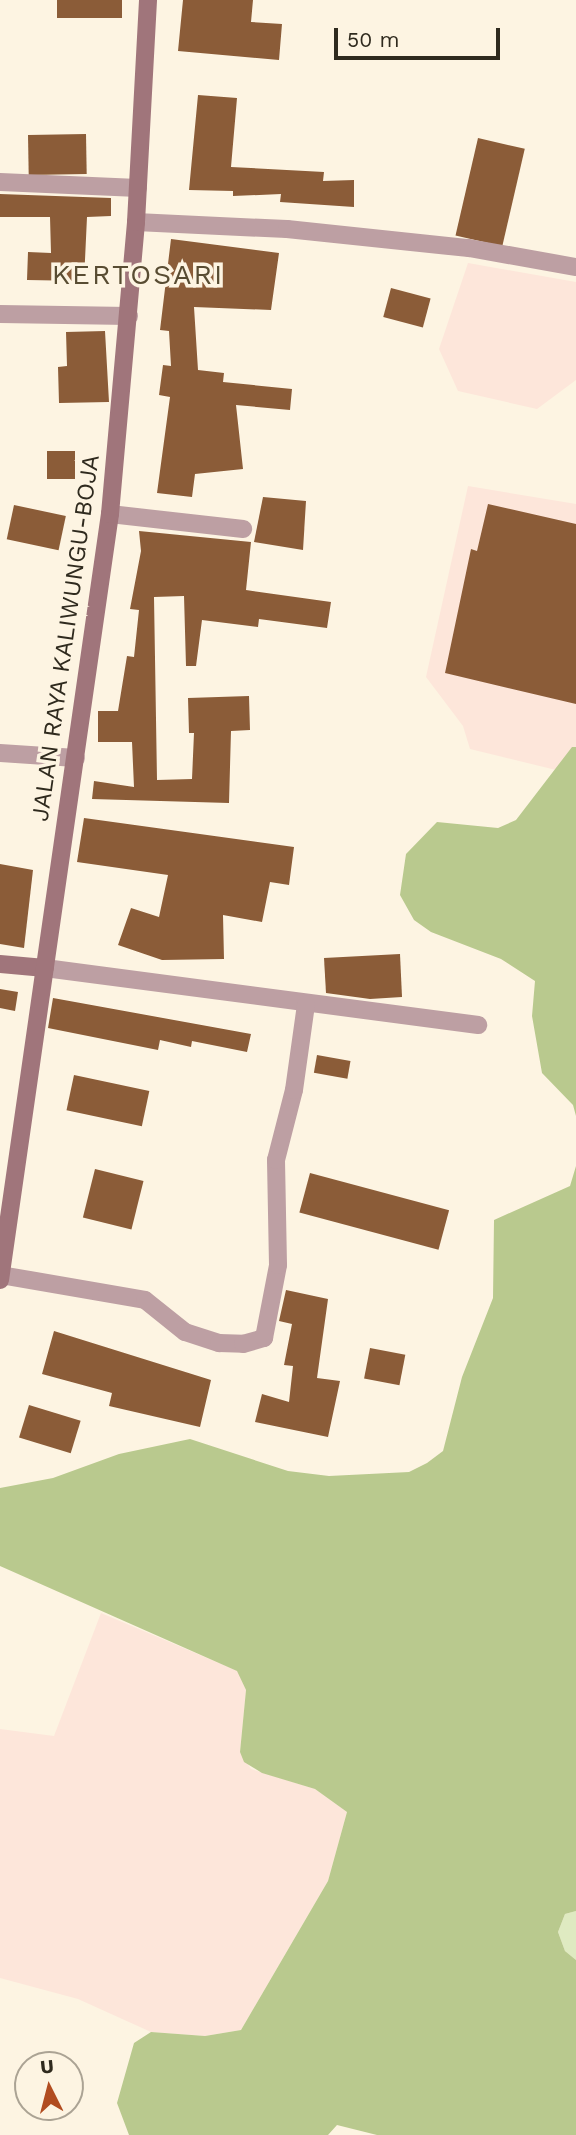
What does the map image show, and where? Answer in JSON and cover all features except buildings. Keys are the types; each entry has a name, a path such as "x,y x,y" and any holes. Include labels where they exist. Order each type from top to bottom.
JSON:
{"main road":[{"name":"JALAN RAYA KALIWUNGU-BOJA","path":"0,1277 110,514 136,222 148,0"},
{"path":"0,964 45,968"}],"street":[{"path":"0,181 138,188"},
{"path":"136,222 287,229 469,248 576,267"},
{"path":"0,314 129,316"},
{"path":"110,514 243,528"},
{"path":"0,752 76,758"},
{"path":"45,968 478,1026"},
{"path":"0,1277 145,1300 185,1332 219,1343 243,1344 264,1338 278,1265 276,1160 294,1090 306,1005"}],"shaded area":[{"path":"468,263 576,282 576,380 537,409 458,391 439,349"},
{"path":"468,486 576,504 576,747 556,770 470,749 463,726 426,677"},
{"path":"101,1613 238,1671 246,1690 240,1752 251,1769 315,1789 347,1812 328,1881 241,2030 205,2036 151,2032 78,1999 0,1978 0,1729 54,1736"}],"green space":[{"path":"572,747 576,747 576,1116 573,1105 542,1073 532,1016 535,981 501,959 431,932 414,920 400,895 406,854 437,822 498,828 516,820"},
{"path":"576,1166 576,1911 565,1914 558,1932 565,1951 576,1960 576,2135 377,2135 337,2125 328,2135 129,2135 117,2103 134,2043 151,2032 205,2036 241,2030 328,1881 347,1812 315,1789 262,1773 244,1762 240,1752 246,1690 237,1671 0,1566 0,1488 53,1478 119,1454 190,1439 288,1471 329,1476 409,1472 427,1463 443,1451 462,1377 493,1298 494,1220 570,1186"},
{"path":"576,1911 576,1960 565,1951 558,1932 565,1914"}],"district":[{"name":"KERTOSARI","path":"138,275"}]}
